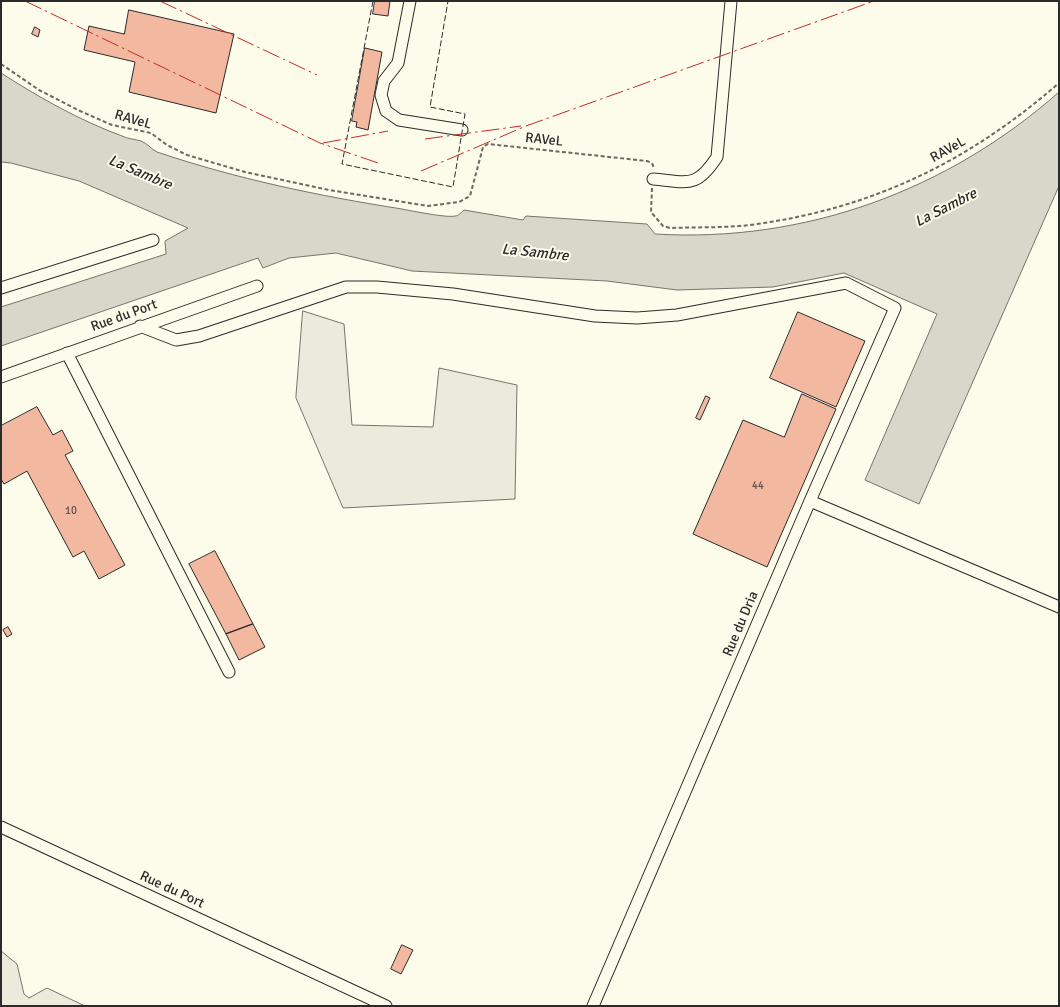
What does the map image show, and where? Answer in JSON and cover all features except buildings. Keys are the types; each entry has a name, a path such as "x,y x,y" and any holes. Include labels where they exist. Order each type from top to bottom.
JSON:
{"street":[{"path":"410,1 398,63 384,81 381,95 386,111 400,120 462,130"},
{"path":"653,179 691,182 706,174 717,157 731,1"},
{"path":"1,288 154,240"},
{"name":"Rue du Dria","path":"140,326 176,340 198,336 346,287 377,287 453,294 595,316 637,318 677,315 846,283 895,308 593,1006"},
{"name":"Rue du Port","path":"1,377 257,286"},
{"path":"67,353 229,672"},
{"path":"810,501 1059,607"},
{"name":"Rue du Port","path":"1,827 386,1006"}],"path":[{"name":"RAVeL","path":"1,64 39,90 112,125 151,133 167,145 187,155 245,172 328,190 428,206 443,206 459,202 470,196 483,147 488,144 647,161 652,163 654,168 651,212 663,226 670,228 748,225 778,220 843,206 882,192 923,175 969,151 1026,111 1059,83"}],"shaded area":[{"path":"303,311 344,324 352,425 433,427 439,368 517,385 515,499 343,508 296,398"},
{"path":"1,951 17,964 24,994 29,998 47,988 85,1006 1,1006"}],"water":[{"name":"La Sambre","path":"1,73 75,116 124,137 139,140 157,152 187,162 278,186 445,216 456,216 464,210 523,220 526,216 647,224 655,234 711,235 765,230 819,219 871,204 921,183 970,157 1016,127 1059,92 1059,186 919,504 865,480 937,314 844,273 773,287 677,290 607,281 412,271 336,253 289,258 263,268 258,258 1,346 1,307 166,254 165,241 188,228 79,181 1,162"}],"fence":[{"path":"373,1 342,164 453,187 465,114 430,107 448,1"}],"power":[{"path":"25,1 320,143 381,164"},
{"path":"160,1 317,75"},
{"path":"421,171 526,126 874,1"},
{"path":"425,139 521,126"},
{"path":"323,143 388,131"}]}
